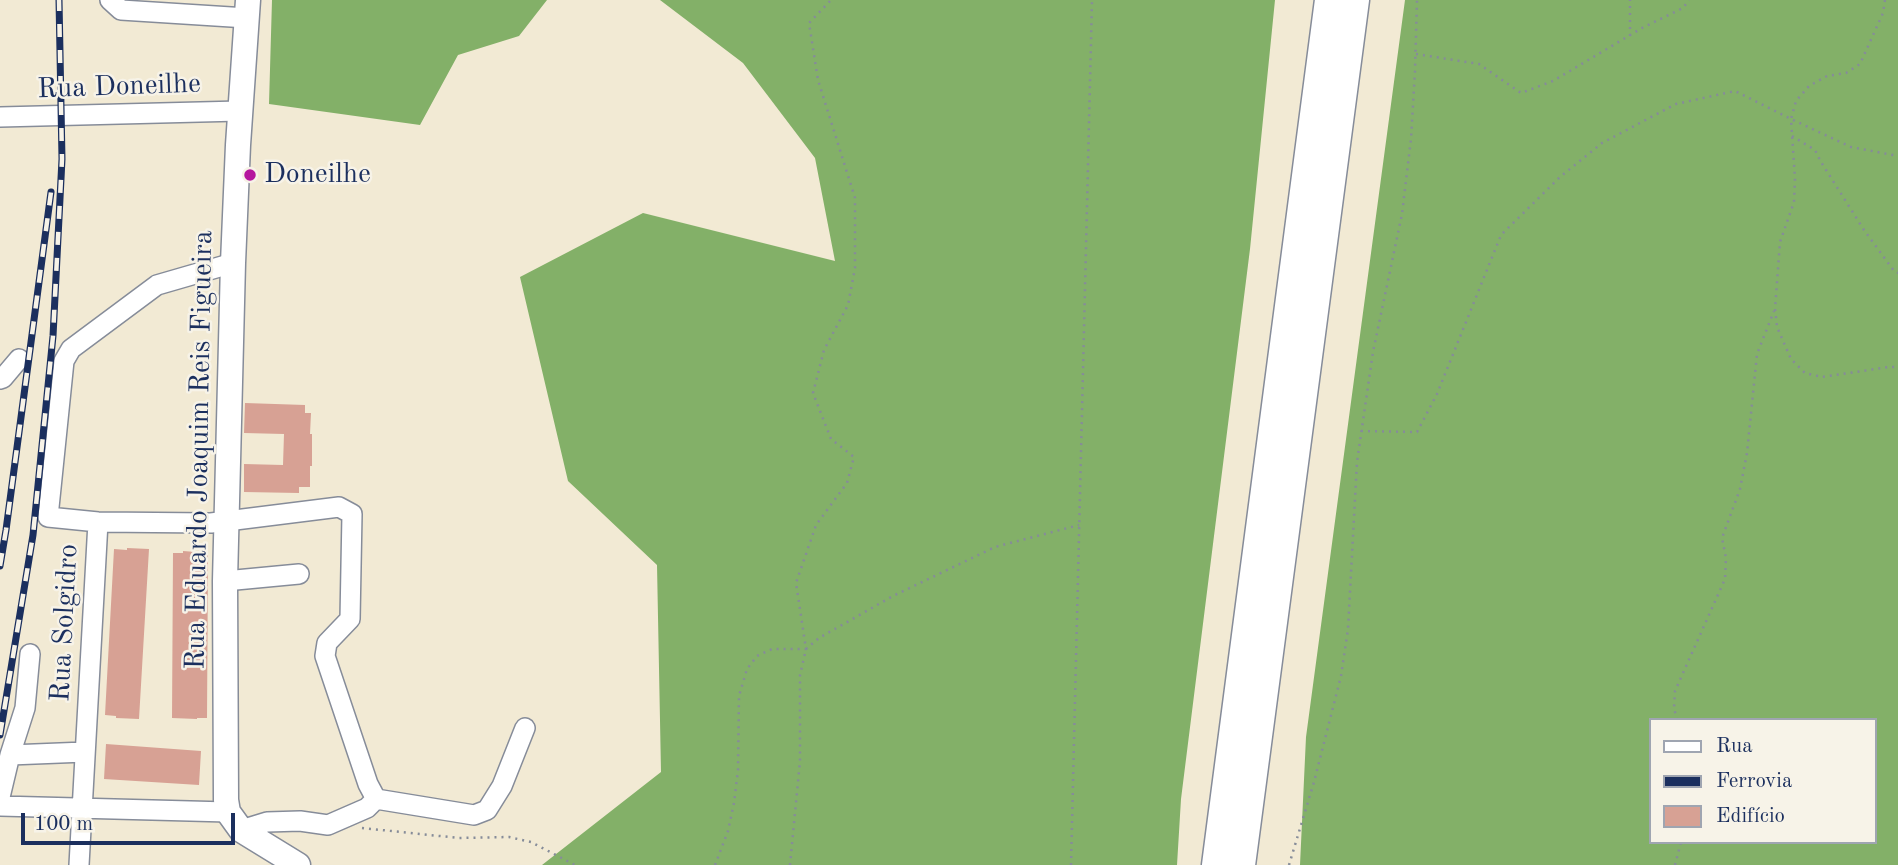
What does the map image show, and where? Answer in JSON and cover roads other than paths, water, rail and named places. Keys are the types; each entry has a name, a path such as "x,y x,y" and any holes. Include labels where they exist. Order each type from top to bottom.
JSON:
{"highway":[{"path":"1216,865 1329,0"},
{"path":"1241,865 1355,0"}],"main road":[{"name":"Rua Eduardo Joaquim Reis Figueira","path":"235,821 226,800 225,581 233,264 247,9"},
{"path":"235,821 298,865"}],"street":[{"path":"110,0 121,10 247,9"},
{"name":"Rua Doneilhe","path":"0,117 240,111"},
{"name":"Rua Solgidro","path":"79,865 99,522 48,517 64,361 71,349 157,285 233,264"},
{"path":"0,379 4,378 19,359"},
{"path":"99,522 211,523 339,506 352,514 350,619 327,643 325,656 368,784 376,799"},
{"path":"225,581 299,574"},
{"path":"0,797 25,708 30,654"},
{"path":"376,799 474,815 487,810 502,786 525,728"},
{"path":"10,755 85,752"},
{"path":"0,806 82,809 235,821 300,821 328,825 367,808 376,799"}],"railway":[{"path":"0,735 33,535 53,336 62,159 59,0"},
{"path":"0,566 51,192"}],"place":[{"name":"Doneilhe","path":"250,175"}]}
